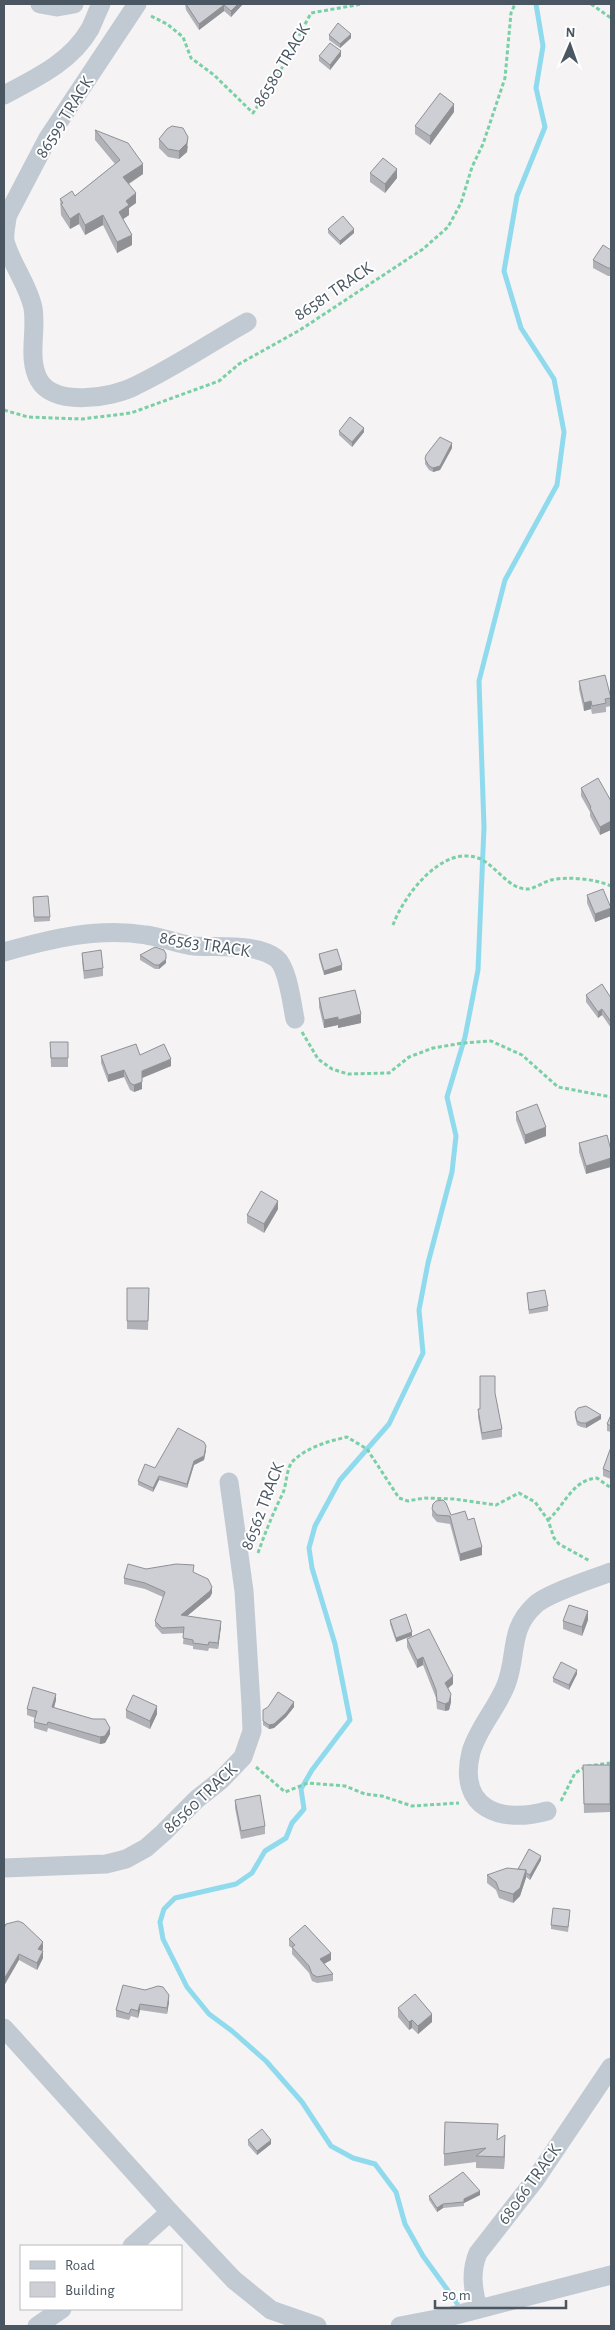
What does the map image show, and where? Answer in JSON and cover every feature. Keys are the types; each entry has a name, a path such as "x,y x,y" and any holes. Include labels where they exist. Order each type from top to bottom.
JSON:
{"street":[{"path":"40,4 57,6 74,4"},
{"path":"4,95 50,70 74,50 90,29 101,4"},
{"name":"86599 TRACK","path":"5,220 48,138 133,9"},
{"path":"5,220 6,242 24,280 33,307 33,359 36,373 45,387 60,396 74,398 96,396 133,388 247,322"},
{"name":"86563 TRACK","path":"4,952 36,943 101,932 147,935 192,946 223,945 243,948 269,955 281,963 295,1019"},
{"path":"229,1482 244,1591 251,1705 252,1731 243,1757"},
{"path":"547,1811 531,1816 503,1815 488,1810 477,1802 470,1783 471,1753 476,1739 504,1691 511,1673 515,1634 520,1623 536,1604 604,1568"},
{"name":"86560 TRACK","path":"4,1868 106,1864 126,1859 146,1848 197,1800 222,1780 243,1757"},
{"path":"4,2028 234,2280 271,2310 317,2326"},
{"name":"68066 TRACK","path":"478,2309 473,2286 474,2262 478,2253 534,2180 611,2067"},
{"path":"133,2245 170,2212"},
{"path":"400,2326 478,2309 611,2275"},
{"path":"37,2326 61,2310"}],"path":[{"name":"86580 TRACK","path":"133,9 167,24 183,37 191,58 214,75 252,113 277,77 311,13 362,4"},
{"name":"86581 TRACK","path":"4,410 28,418 82,419 131,413 219,381 239,364 300,330 423,249 448,227 462,203 472,167 483,144 505,78 511,13 515,4"},
{"path":"591,4 611,18"},
{"path":"393,925 398,910 406,898 435,868 451,857 464,855 479,858 517,887 527,890 561,878 611,886"},
{"path":"295,1019 318,1059 332,1069 348,1074 389,1073 409,1057 434,1048 491,1041 522,1055 558,1088 611,1097"},
{"name":"86562 TRACK","path":"256,1556 276,1505 284,1491 292,1461 330,1441 347,1438 356,1441 367,1449 399,1498 408,1502 424,1498 454,1499 496,1505 520,1493 535,1502 548,1520 554,1538 559,1544 604,1568"},
{"path":"548,1520 577,1484 587,1478 596,1478 611,1488"},
{"name":"86560 TRACK","path":"243,1757 285,1792 308,1783 345,1786 365,1794 382,1796 412,1806 477,1802"},
{"path":"547,1811 558,1805 575,1773 587,1766 611,1763"}],"building":[{"path":"186,4 238,4 231,11 224,5 199,24"},
{"path":"338,23 351,34 340,44 329,35"},
{"path":"330,43 341,51 330,65 319,56"},
{"path":"440,93 454,104 430,136 415,126"},
{"path":"172,126 183,128 188,137 187,143 179,151 168,149 159,139"},
{"path":"95,130 128,143 143,164 123,177 136,193 126,201 129,205 119,212 132,235 117,242 103,215 85,225 79,213 70,219 60,199 72,191 75,196 120,160"},
{"path":"383,158 397,169 385,184 370,173"},
{"path":"343,216 354,229 340,241 328,229"},
{"path":"603,245 611,250 611,268 593,260"},
{"path":"350,417 364,428 352,442 339,431"},
{"path":"440,437 452,443 440,466 433,468 429,466 425,459"},
{"path":"605,675 611,698 605,699 606,703 592,706 591,701 584,703 579,681"},
{"path":"598,778 611,801 611,821 600,827 581,788"},
{"path":"603,889 611,908 595,914 587,895"},
{"path":"48,896 50,917 34,917 33,897"},
{"path":"155,947 164,950 166,954 166,959 159,965 155,965 140,955"},
{"path":"337,949 342,965 324,971 319,954"},
{"path":"101,950 103,968 84,971 82,953"},
{"path":"602,984 611,998 611,1022 602,1009 598,1012 586,995"},
{"path":"355,990 361,1014 338,1020 338,1017 324,1020 319,998"},
{"path":"50,1042 68,1042 68,1058 51,1058"},
{"path":"136,1044 140,1055 164,1044 171,1059 142,1071 142,1082 134,1085 130,1083 124,1070 108,1075 101,1056"},
{"path":"537,1104 546,1127 525,1135 516,1112"},
{"path":"607,1135 611,1158 586,1166 579,1143"},
{"path":"261,1191 278,1201 264,1224 247,1215"},
{"path":"127,1288 149,1288 148,1321 127,1321"},
{"path":"545,1290 548,1306 529,1310 527,1293"},
{"path":"480,1376 495,1376 495,1393 502,1429 482,1433 478,1409 480,1409"},
{"path":"586,1406 601,1415 586,1423 581,1423 577,1421 575,1412 578,1408"},
{"path":"611,1415 611,1426 607,1424"},
{"path":"178,1428 204,1442 206,1446 204,1456 194,1461 187,1484 159,1476 153,1488 138,1481 145,1464 155,1468"},
{"path":"611,1447 611,1472 603,1469"},
{"path":"443,1500 451,1515 465,1511 468,1520 474,1518 482,1547 460,1554 450,1516 437,1515 432,1509 436,1501"},
{"path":"128,1564 146,1569 176,1564 194,1565 193,1572 208,1579 212,1587 210,1591 181,1615 221,1621 218,1643 209,1642 208,1645 193,1643 193,1640 183,1638 184,1627 162,1628 155,1621 165,1592 145,1583 124,1578"},
{"path":"569,1605 588,1611 582,1627 563,1621"},
{"path":"406,1614 412,1632 396,1638 390,1620"},
{"path":"429,1629 453,1676 445,1683 451,1694 449,1702 445,1704 437,1701 436,1690 423,1657 417,1660 407,1639"},
{"path":"561,1662 577,1670 569,1685 553,1678"},
{"path":"33,1687 56,1694 52,1707 93,1719 105,1719 110,1728 105,1736 100,1737 48,1722 47,1725 34,1722 37,1711 27,1709"},
{"path":"278,1692 294,1702 286,1713 274,1724 269,1725 263,1721 263,1710 268,1707"},
{"path":"133,1695 157,1706 150,1721 126,1710"},
{"path":"583,1765 610,1765 610,1804 584,1804"},
{"path":"260,1795 265,1826 241,1831 235,1800"},
{"path":"529,1849 541,1856 530,1875 526,1873 526,1870 518,1869"},
{"path":"507,1868 526,1870 520,1888 513,1894 499,1890 496,1882 487,1875"},
{"path":"553,1908 570,1910 568,1927 551,1925"},
{"path":"18,1921 23,1923 43,1942 38,1949 43,1951 37,1963 19,1954 4,1979 4,1928 6,1924"},
{"path":"305,1925 331,1953 320,1959 333,1974 317,1977 312,1974 309,1966 292,1947 295,1945 289,1939"},
{"path":"123,1985 145,1990 158,1986 163,1987 169,1995 167,2008 140,2004 138,2011 131,2009 129,2014 116,2010"},
{"path":"415,1994 432,2014 418,2026 412,2020 409,2022 398,2008"},
{"path":"445,2122 498,2124 497,2140 505,2135 504,2157 476,2156 486,2148 444,2154"},
{"path":"262,2129 271,2140 257,2151 248,2140"},
{"path":"463,2172 480,2191 464,2199 464,2202 443,2204 437,2208 429,2196"}],"waterway":[{"path":"457,2303 423,2256 405,2224 396,2192 375,2164 353,2158 331,2146 302,2102 266,2061 232,2031 209,2014 187,1987 163,1939 160,1922 164,1909 175,1898 236,1884 252,1873 265,1851 286,1838 292,1823 304,1809 301,1789 312,1770 350,1720 335,1644 312,1568 309,1548 315,1526 340,1480 389,1424 423,1353 419,1310 428,1263 452,1172 456,1136 447,1097 465,1037 478,970 484,827 479,681 505,580 557,485 564,432 554,379 521,328 504,271 517,196 545,127 536,88 543,46 536,4"}]}
